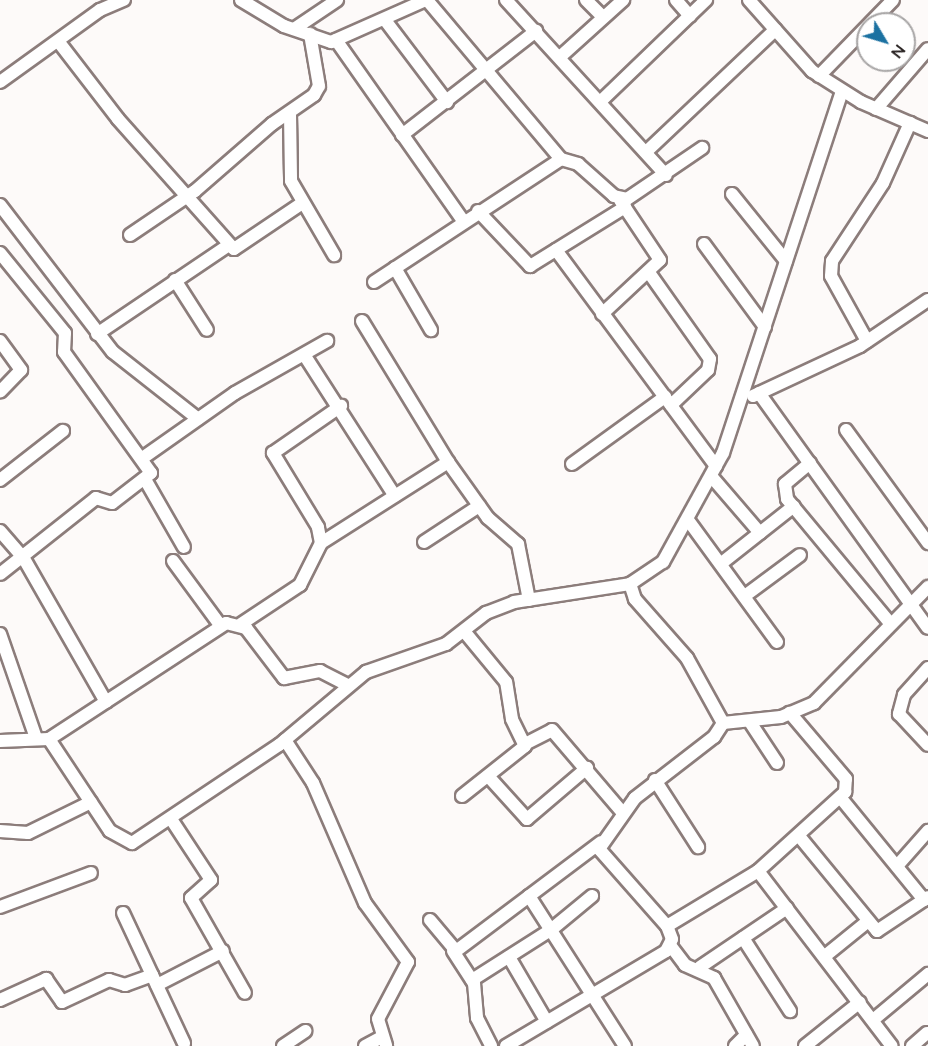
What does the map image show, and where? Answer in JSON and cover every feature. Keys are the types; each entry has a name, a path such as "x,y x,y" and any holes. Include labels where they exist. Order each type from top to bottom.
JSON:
{"street":[{"path":"90,0 100,10"},
{"path":"0,82 100,10 124,0"},
{"path":"240,0 294,29 336,40 427,0 561,159 578,164 622,203 658,253 660,260 650,274 602,314"},
{"path":"294,29 337,0"},
{"path":"506,0 561,56 666,175"},
{"path":"586,0 603,17"},
{"path":"561,56 623,0"},
{"path":"676,0 690,16"},
{"path":"601,101 706,0"},
{"path":"749,0 819,76 876,109 928,131"},
{"path":"819,76 893,0"},
{"path":"385,20 447,102"},
{"path":"646,152 775,30"},
{"path":"402,135 488,72 536,31"},
{"path":"130,235 187,197 290,114 319,86 310,34"},
{"path":"336,40 463,221"},
{"path":"58,41 229,245 240,247 301,204"},
{"path":"876,109 928,49"},
{"path":"49,739 91,802 121,841 149,836 285,740 348,685 464,632 486,613 529,600 630,584 663,562 714,471 740,402 842,90"},
{"path":"290,114 291,182 301,204 334,255"},
{"path":"867,341 831,267 883,183 910,123"},
{"path":"478,211 527,266 556,250 622,203 637,196 702,148"},
{"path":"374,282 478,211 561,159"},
{"path":"732,194 786,261"},
{"path":"0,205 113,352 198,419"},
{"path":"704,244 765,327"},
{"path":"98,334 174,280 229,245"},
{"path":"556,250 668,401 714,471 760,533"},
{"path":"0,253 65,333 64,352 144,457 151,473 146,481 112,503 96,498 0,574"},
{"path":"395,268 431,330"},
{"path":"572,464 668,401 708,370 710,359 650,274"},
{"path":"174,280 207,330"},
{"path":"740,402 867,341 928,300"},
{"path":"362,321 448,462 479,506 518,544 529,600"},
{"path":"0,341 21,370 0,392"},
{"path":"144,457 198,419 327,341"},
{"path":"305,356 340,406 395,496"},
{"path":"759,393 928,628"},
{"path":"321,543 318,527 273,453 340,406"},
{"path":"846,430 928,543"},
{"path":"0,480 63,431"},
{"path":"0,741 49,739 220,625 241,624 300,585 321,543 448,462"},
{"path":"810,463 785,484 794,506 889,622"},
{"path":"146,481 184,547"},
{"path":"424,542 479,506"},
{"path":"723,562 794,506"},
{"path":"687,520 723,562 777,642"},
{"path":"0,531 22,557 106,702"},
{"path":"746,596 801,555"},
{"path":"173,561 220,625"},
{"path":"630,584 634,598 687,658 723,723"},
{"path":"723,723 750,722 790,713 834,687 889,622 928,587"},
{"path":"241,624 279,675 320,671 348,685"},
{"path":"464,632 506,682 512,719 525,744"},
{"path":"0,634 36,738"},
{"path":"925,676 904,695 899,714 928,745"},
{"path":"667,926 758,871 840,797 846,779 790,713"},
{"path":"750,722 777,763"},
{"path":"453,951 602,842 623,813 655,780 714,736 723,723"},
{"path":"462,796 488,777 525,744 552,730 587,768 623,813"},
{"path":"285,740 313,783 365,903 408,962 378,1019 384,1041 365,1046"},
{"path":"488,777 527,819 587,768"},
{"path":"655,780 698,847"},
{"path":"799,836 867,922 880,931 926,899 840,797"},
{"path":"0,831 28,833 91,802"},
{"path":"171,819 211,880 191,898 245,993"},
{"path":"897,866 928,831"},
{"path":"602,842 602,855 667,926 670,945 685,965 700,968 714,978 753,1046"},
{"path":"758,871 892,1046"},
{"path":"0,907 91,873"},
{"path":"529,896 594,994 625,1046"},
{"path":"472,980 552,929 592,896"},
{"path":"700,968 787,908"},
{"path":"123,913 187,1044 171,1046"},
{"path":"430,920 472,980 477,1018 491,1046"},
{"path":"825,956 867,922"},
{"path":"743,938 790,1011"},
{"path":"508,1046 670,945"},
{"path":"0,1000 46,980 62,1002 109,980 125,985 154,980 223,951"},
{"path":"509,957 547,1022"},
{"path":"873,1020 928,974"},
{"path":"805,1046 860,1002"},
{"path":"283,1046 304,1031"},
{"path":"912,1046 927,1033"},
{"path":"735,1046 746,1035"}]}
